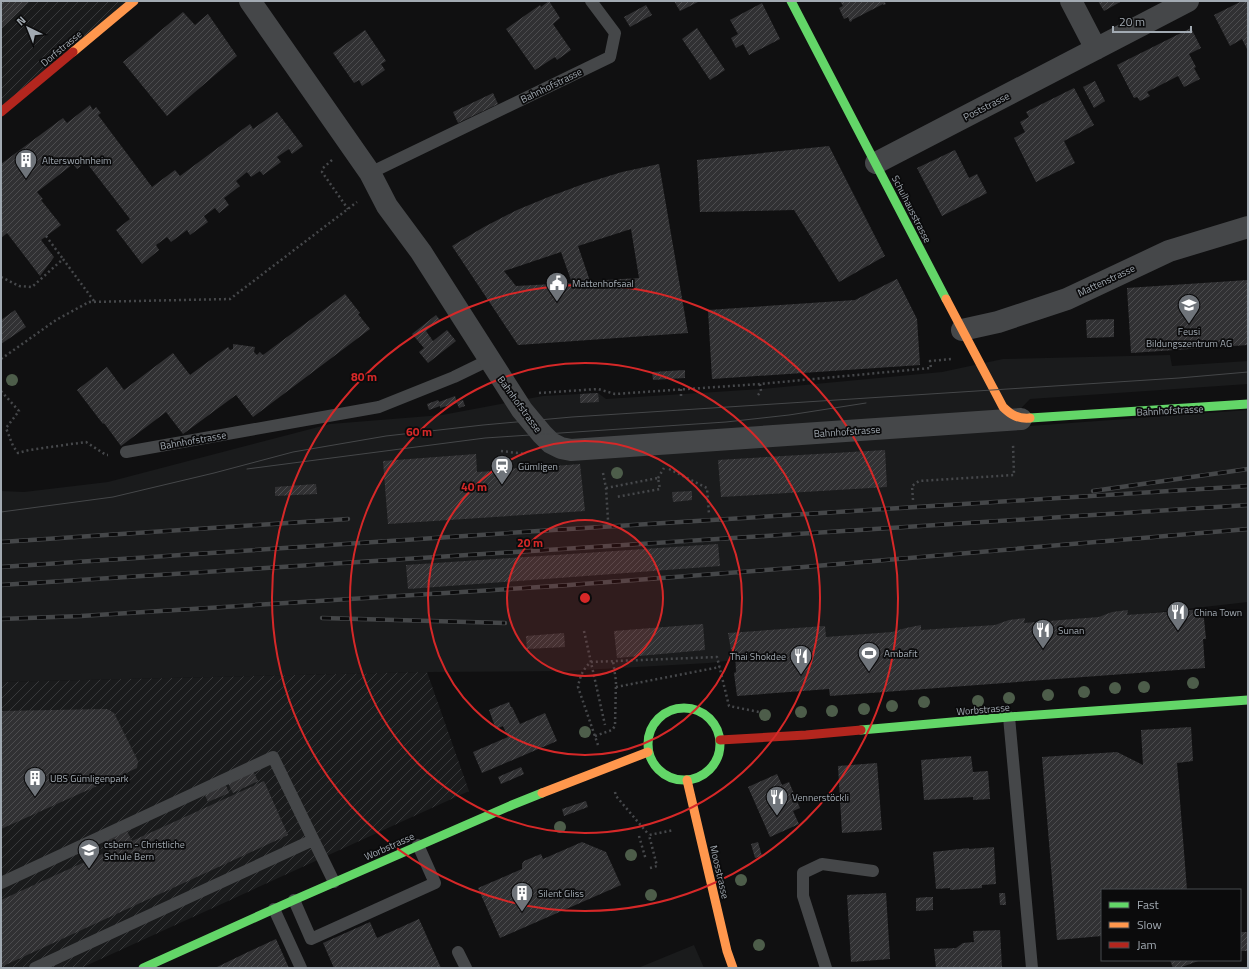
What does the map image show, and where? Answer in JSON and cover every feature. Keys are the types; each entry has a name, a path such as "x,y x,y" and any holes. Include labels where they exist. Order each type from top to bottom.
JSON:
{"main road":[{"name":"Dorfstrasse","path":"1,112 134,1"},
{"name":"Schulhausstrasse","path":"791,1 1003,407 1010,414 1021,419"},
{"name":"Bahnhofstrasse","path":"1021,419 1248,404"},
{"name":"Worbstrasse","path":"720,740 1248,700"},
{"path":"678,708 690,708 701,712 710,718 717,728 720,740 719,753 714,765 705,774 687,780 676,779 660,772 653,763 648,752 648,741 651,729 657,719 667,712 678,708"},
{"name":"Worbstrasse","path":"143,968 334,882 512,805 648,752"},
{"name":"Moosstrasse","path":"687,780 727,951 733,968"}],"street":[{"name":"Bahnhofstrasse","path":"250,1 352,145 370,173 386,206 421,252 512,395 530,421 551,443 561,448 571,450 1021,419"},
{"path":"1071,1 1096,49"},
{"name":"Poststrasse","path":"876,163 1188,1"},
{"name":"Mattenstrasse","path":"962,330 998,322 1067,299 1169,251 1248,227"}],"lane":[{"name":"Bahnhofstrasse","path":"370,173 610,57 615,33 591,1"},
{"name":"Bahnhofstrasse","path":"126,452 379,407 454,377 489,360"},
{"path":"1009,717 1032,968"},
{"path":"1,883 273,757 334,882"},
{"path":"35,968 313,840"},
{"path":"294,900 311,939 435,883 418,846"},
{"path":"826,968 803,896 803,873 822,864 873,871"},
{"path":"274,909 301,968"},
{"path":"458,952 466,968"}],"path":[{"path":"348,209 322,172 324,166 352,145"},
{"path":"1,359 56,320 89,302 230,299 358,201"},
{"path":"46,236 94,302"},
{"path":"1,277 19,286 32,287 63,259"},
{"path":"512,395 598,389 615,394 760,384 931,368 930,361 976,356"},
{"path":"758,395 761,391 760,384"},
{"path":"681,389 681,396"},
{"path":"1,391 19,411 6,428 18,453 29,450 86,442 106,455"},
{"path":"913,500 912,486 919,481 1014,475 1013,436 1021,419"},
{"path":"616,497 660,489 658,478 665,467 707,488 709,514"},
{"path":"608,520 606,488 658,478"},
{"path":"584,631 605,725"},
{"path":"592,727 578,687 579,679 584,669 591,662 717,657 729,706 760,712"},
{"path":"595,736 612,730 615,726 616,687 613,661"},
{"path":"616,687 720,667"},
{"path":"606,768 616,796 649,836 657,866 650,868"},
{"path":"649,836 679,829"},
{"path":"639,836 646,860"}],"shaded area":[{"path":"1,1 134,1 1,112"},
{"path":"1170,355 1172,366 1248,361 1248,384 1030,399 1002,428 1248,410 1248,602 709,663 566,671 427,672 1,682 1,491 24,492 108,482 330,424 442,415 543,396 598,393 606,399 761,389 942,372 1003,359"},
{"path":"427,672 469,791 81,968 1,968 1,682"},
{"path":"694,945 704,968 638,968"}],"building":[{"path":"1,1 30,1 1,29"},
{"path":"549,1 560,18 553,24 571,50 557,60 555,57 535,70 506,29 540,5 541,7"},
{"path":"674,1 700,1 680,11"},
{"path":"840,1 884,1 886,4 883,4 850,22 848,17 844,19 839,8 843,6"},
{"path":"1098,1 1122,1 1104,11"},
{"path":"1242,1 1248,1 1248,51 1242,39 1230,46 1214,15"},
{"path":"762,3 780,39 749,55 743,44 736,48 731,38 738,34 730,20"},
{"path":"646,5 652,15 630,27 624,17"},
{"path":"183,12 195,25 208,14 237,56 167,116 123,62"},
{"path":"697,28 725,70 710,80 682,39"},
{"path":"1191,28 1201,48 1189,54 1200,79 1184,87 1178,76 1147,92 1150,96 1140,101 1137,97 1134,98 1117,65"},
{"path":"365,30 386,61 381,64 385,70 362,86 359,80 354,83 333,53"},
{"path":"1095,81 1105,101 1094,108 1083,87"},
{"path":"1074,88 1094,125 1064,141 1075,163 1036,182 1014,138 1025,132 1020,122 1029,117 1026,112"},
{"path":"493,93 498,104 458,123 453,112"},
{"path":"90,105 93,110 96,107 101,113 98,115 152,187 175,170 180,176 250,124 253,129 277,112 303,146 292,154 289,149 277,157 281,162 263,175 260,171 251,177 247,172 236,181 240,186 224,198 229,205 219,213 215,208 204,216 208,222 190,235 187,230 171,242 167,237 156,245 159,250 142,264 116,230 130,219 86,162 77,169 73,164 37,192 43,199 41,200 61,225 41,240 54,257 40,276 7,233 1,238 1,164 63,118 67,123"},
{"path":"829,146 885,256 839,282 794,210 700,212 697,160"},
{"path":"955,150 969,178 977,174 987,193 942,216 917,168"},
{"path":"659,164 688,333 518,345 452,246 517,210 586,183 622,172","holes":["631,229 639,278 590,281 578,246","561,252 572,283 516,286 504,271"]},
{"path":"897,279 917,319 920,365 712,379 708,310 855,300"},
{"name":"Feusi Bildungszentrum AG","path":"1248,280 1248,345 1131,353 1127,288"},
{"path":"345,294 370,329 253,417 236,395 183,434 166,412 121,446 77,390 107,367 124,390 173,353 190,375 228,347 230,350 233,349 233,344 255,347 254,352 257,355 260,352 263,355"},
{"path":"15,310 26,327 1,344 1,320"},
{"path":"436,315 440,320 426,331 433,341 447,330 456,341 428,363 419,352 424,348 412,334"},
{"path":"1114,319 1114,337 1087,338 1086,320"},
{"path":"685,370 685,378 653,380 652,372"},
{"path":"598,393 599,402 580,403 580,394"},
{"path":"455,396 457,402 463,400 465,406 459,408 457,403 440,408 440,406 429,410 427,404 438,400 439,402"},
{"path":"885,450 887,487 721,497 718,460"},
{"path":"476,454 477,472 494,471 494,469 580,464 585,511 388,524 383,461"},
{"path":"316,484 317,494 275,496 275,487"},
{"path":"692,491 692,500 673,502 672,492"},
{"path":"718,544 720,566 408,589 406,565"},
{"path":"1203,609 1206,639 1203,639 1205,668 830,696 829,689 737,696 734,673 736,672 735,649 731,650 728,633 825,626 826,637 892,632 921,625 921,630 995,625 1009,620 1025,618 1024,623 1099,617 1112,612 1128,610 1127,615"},
{"path":"703,624 705,650 617,658 614,631"},
{"path":"564,633 565,647 527,649 526,636"},
{"path":"509,702 520,724 545,713 557,741 482,773 473,752 508,737 503,726 496,729 489,710"},
{"name":"UBS Gümligenpark","path":"107,709 114,713 138,761 137,768 1,829 1,711"},
{"path":"1191,727 1193,761 1177,763 1187,889 1101,889 1101,936 1057,940 1042,757 1117,752 1143,765 1141,730"},
{"path":"971,756 973,772 988,771 990,799 973,800 973,797 924,800 921,760"},
{"path":"877,763 882,830 842,833 838,766"},
{"path":"521,767 524,774 501,784 498,777"},
{"path":"252,769 258,781 233,793 227,781"},
{"path":"777,774 782,785 789,782 800,808 793,811 799,824 770,837 748,787"},
{"path":"264,781 288,835 1,967 1,900 111,850 106,840 127,831 132,841"},
{"path":"225,783 229,793 208,802 204,793"},
{"path":"586,801 588,807 564,816 562,809"},
{"name":"Silent Gliss","path":"582,842 606,852 621,885 500,938 478,888 522,869 522,864 524,861 541,854 543,859"},
{"path":"758,842 762,856 755,858 751,844"},
{"path":"994,847 996,884 982,885 982,888 950,890 950,888 936,889 933,852"},
{"path":"886,893 890,959 851,962 847,895"},
{"path":"999,893 1005,893 1006,905 1000,905"},
{"path":"933,897 933,910 916,911 916,898"},
{"path":"419,919 441,968 334,968 323,943 370,922 377,938"},
{"path":"1000,930 1002,968 936,968 934,949 956,948 963,943 974,942 973,931"},
{"path":"1241,932 1248,932 1248,951 1241,951"},
{"path":"276,939 289,968 215,968 248,952"},
{"path":"1170,961 1198,961 1179,968 1173,968"}],"tram line":[{"path":"1,512 113,497 214,473 293,452 386,436 483,425 572,417 1179,378 1248,372"},
{"path":"247,469 485,438 726,422 789,415 866,403"}],"railway":[{"path":"1093,491 1248,469"},
{"path":"1,567 1248,486"},
{"path":"1,585 1248,505"},
{"path":"1,542 348,519"},
{"path":"1,619 81,616 556,586 792,568 1248,529"},
{"path":"322,618 505,623"}],"traffic: fast":[{"path":"791,1 946,299"},
{"path":"1030,418 1248,404"},
{"path":"861,730 1009,717 1248,700"},
{"path":"684,708 704,714 714,724 720,744 714,764 704,774 684,780 664,774 654,764 648,744 654,724 664,714 684,708"},
{"path":"143,968 294,900 542,793"}],"traffic: slow":[{"path":"73,52 134,1"},
{"path":"946,299 1003,407 1015,416 1030,418"},
{"path":"542,793 648,752"},
{"path":"687,780 727,951 733,968"}],"traffic: jam":[{"path":"1,112 73,52"},
{"path":"720,740 861,730"}],"place":[{"name":"Alterswohnheim","path":"26,180"},
{"name":"Mattenhofsaal","path":"557,302"},
{"name":"Feusi Bildungszentrum AG","path":"1189,324"},
{"name":"Gümligen","path":"502,486"},
{"name":"China Town","path":"1178,632"},
{"name":"Sunan","path":"1043,650"},
{"name":"Ambafit","path":"869,672"},
{"name":"Thai Shokdee","path":"801,676"},
{"name":"UBS Gümligenpark","path":"35,798"},
{"name":"Vennerstöckli","path":"777,816"},
{"name":"csbern - Christliche Schule Bern","path":"89,870"},
{"name":"Silent Gliss","path":"522,912"}]}
